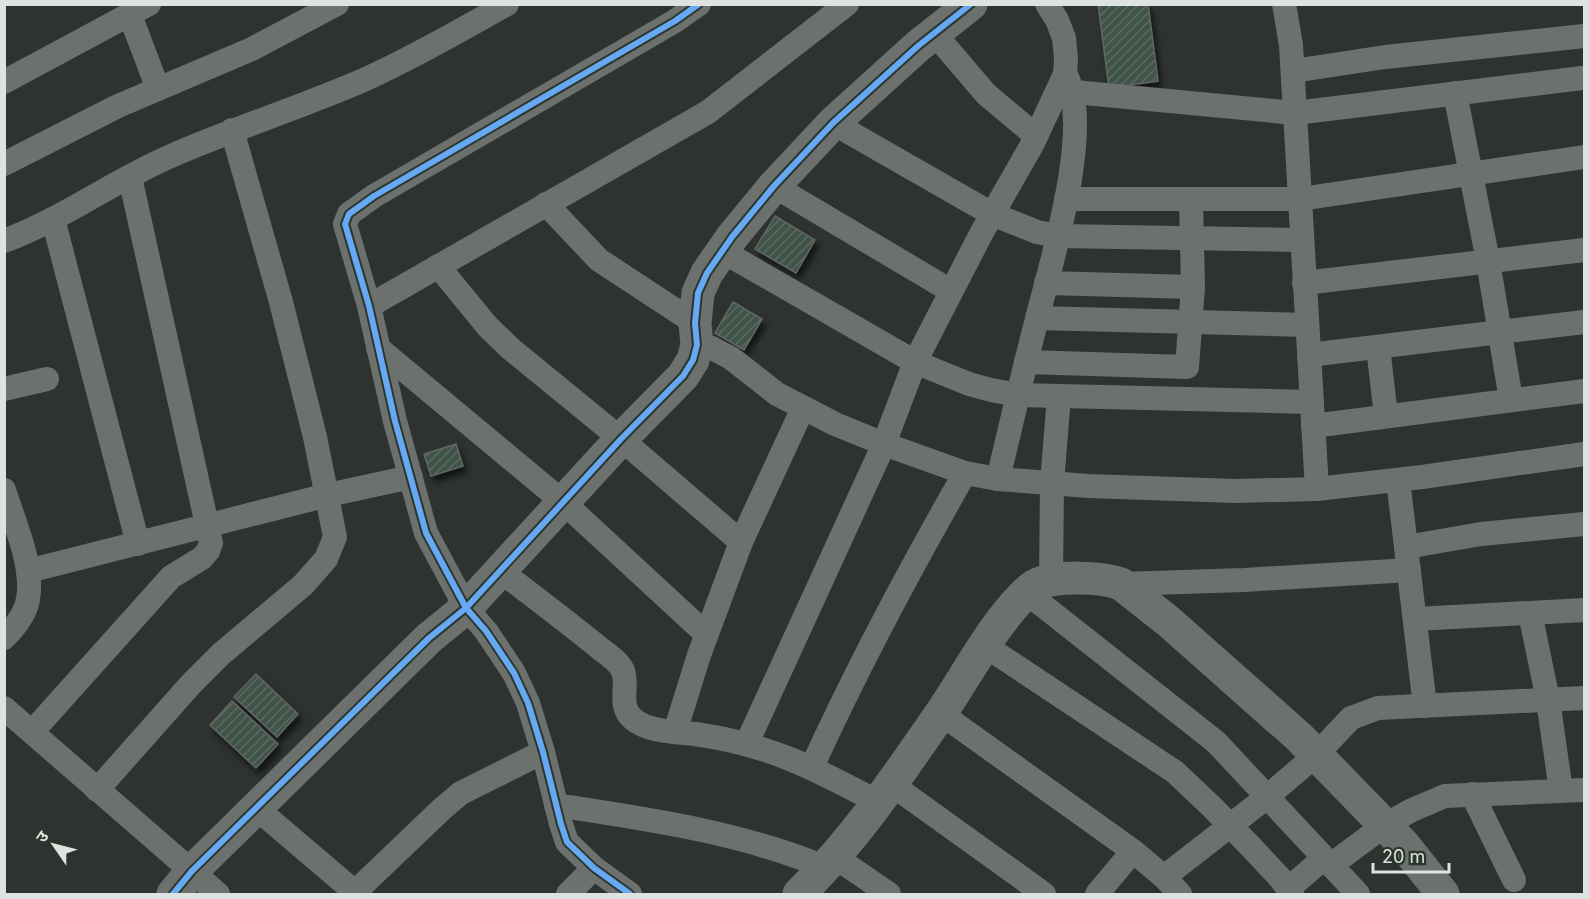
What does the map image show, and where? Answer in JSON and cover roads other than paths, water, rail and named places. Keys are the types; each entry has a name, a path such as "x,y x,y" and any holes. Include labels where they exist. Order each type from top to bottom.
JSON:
{"street":[{"path":"4,164 118,106 252,49 338,4"},
{"path":"4,241 53,219 168,157 365,79 423,52 507,4"},
{"path":"630,894 594,868 567,842 528,703 514,673 486,631 466,608 426,532 395,421 369,306 345,224 349,214 374,196 675,21 699,4"},
{"path":"369,306 708,112 848,4"},
{"path":"182,882 429,638 466,608 621,439 683,376 693,360 698,293 706,273 722,251 774,186 833,123 934,33 971,4"},
{"path":"998,478 1066,199 1075,143 1064,38 1047,4"},
{"path":"1284,4 1293,70 1317,489"},
{"path":"4,82 139,10 158,89"},
{"path":"934,33 986,94 1036,136"},
{"path":"1293,70 1385,57 1584,36"},
{"path":"1069,83 1295,113 1581,78"},
{"path":"747,743 884,444 915,362 992,214 1069,83"},
{"path":"1455,93 1488,261 1511,400"},
{"path":"833,123 992,214 1037,232 1057,236 1302,240"},
{"path":"97,790 191,684 221,654 303,585 326,559 334,537 327,495 281,302 232,130"},
{"path":"1066,199 1300,199 1584,157"},
{"path":"32,732 171,577 202,558 211,543 129,177"},
{"path":"774,186 951,291"},
{"path":"1026,362 1187,367 1193,286 1191,199"},
{"path":"546,204 599,260 712,348 730,358 777,394 835,424 965,472 998,478 1088,486 1236,490 1317,489 1584,454"},
{"path":"53,219 138,544"},
{"path":"1304,283 1584,250"},
{"path":"722,251 915,362 969,384 992,390 1018,395 1312,402"},
{"path":"438,266 488,327 511,349 741,542"},
{"path":"1046,283 1193,286"},
{"path":"1037,318 1307,325"},
{"path":"1309,355 1584,322"},
{"path":"1378,347 1386,416"},
{"path":"378,348 563,502 706,634"},
{"path":"4,389 47,379"},
{"path":"1313,426 1584,391"},
{"path":"1039,587 1052,483 1059,396"},
{"path":"675,732 706,634 741,542 803,408"},
{"path":"812,767 843,698 897,593 965,472"},
{"path":"28,572 327,495 411,477"},
{"path":"1398,480 1425,706"},
{"path":"4,490 28,572 28,599 22,615 4,638"},
{"path":"1121,584 1244,580 1407,558 1481,534 1584,524"},
{"path":"499,570 614,660 623,671 625,684 623,697 633,719 646,726 747,743 884,793 1044,894"},
{"path":"799,894 831,862 884,793 1001,620 1039,587 1108,579 1121,584 1168,621 1299,737 1404,844 1443,894"},
{"path":"1039,587 1216,742 1358,894"},
{"path":"1415,619 1584,610"},
{"path":"984,645 1174,772 1231,826 1280,878 1290,892 1327,861 1385,825 1445,796 1573,791 1548,700 1530,613"},
{"path":"940,713 1133,851 1172,886 1231,826 1316,755 1351,718 1365,711 1378,708 1584,698"},
{"path":"4,708 97,790 182,882 218,894"},
{"path":"256,808 356,894 461,793 543,752"},
{"path":"1472,794 1514,880"},
{"path":"556,806 724,835 831,862 889,894"},
{"path":"1097,894 1133,851"},
{"path":"568,894 594,868"}]}
